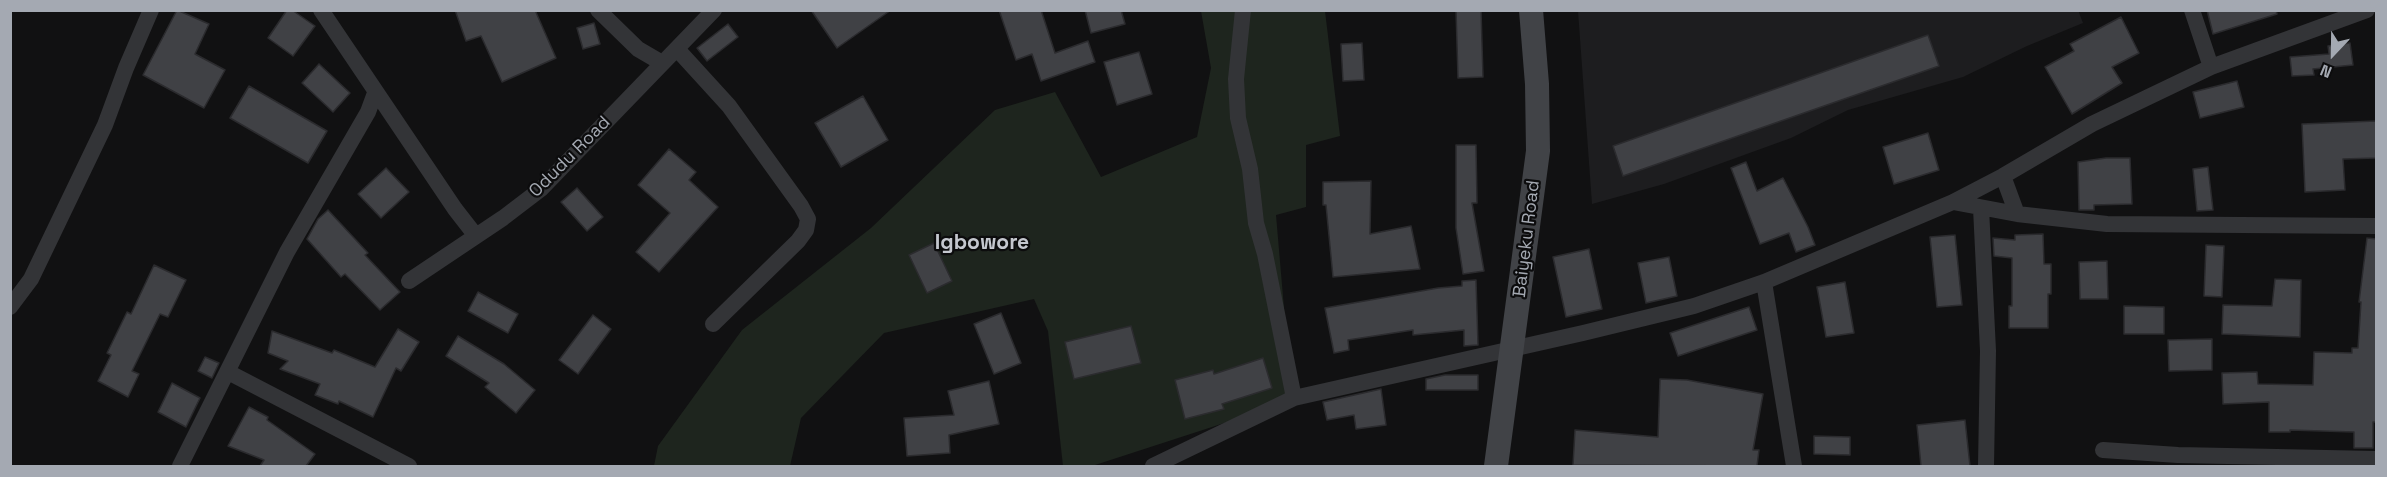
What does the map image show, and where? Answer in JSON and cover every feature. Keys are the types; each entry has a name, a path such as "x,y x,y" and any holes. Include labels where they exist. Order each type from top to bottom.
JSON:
{"main road":[{"name":"Baiyeku Road","path":"1497,466 1538,152 1537,84 1531,10"}],"street":[{"path":"11,307 31,279 105,125 151,10"},
{"path":"321,10 375,93 476,236"},
{"path":"598,10 638,49 662,63"},
{"name":"Odudu Road","path":"409,281 541,189 714,10"},
{"path":"1243,10 1236,79 1238,118 1250,169 1256,223 1265,254 1294,398"},
{"path":"2192,10 2211,67"},
{"path":"1153,466 1294,398 1694,306 1764,282 1953,202 2003,176 2091,124 2211,67 2367,10"},
{"path":"676,49 729,106 808,219 806,230 798,241 713,324"},
{"path":"180,466 287,252 368,112 375,93"},
{"path":"368,112 390,114"},
{"path":"2003,176 2017,214"},
{"path":"1953,202 2017,214 2107,224 2376,226"},
{"path":"1981,208 1988,351 1986,466"},
{"path":"1764,282 1794,466"},
{"path":"228,372 409,466"},
{"path":"2103,450 2178,455 2376,459"}],"shaded area":[{"path":"2078,10 2083,23 2027,46 1963,77 1848,110 1791,138 1664,184 1592,204 1578,11"},
{"path":"1201,11 1325,11 1340,136 1306,145 1306,207 1276,215 1292,401 1092,466 1063,466 1048,331 1034,299 884,333 801,418 790,466 654,466 658,446 742,330 871,228 995,110 1055,92 1101,177 1197,137 1211,68"}],"building":[{"path":"177,10 209,24 195,54 225,70 204,108 143,75"},
{"path":"287,10 292,10 315,26 293,56 268,38"},
{"path":"455,10 535,10 556,58 502,82 481,36 466,41"},
{"path":"811,10 891,10 837,48"},
{"path":"999,10 1041,10 1055,53 1088,41 1095,62 1041,81 1032,54 1016,60"},
{"path":"1085,10 1121,10 1125,24 1091,33"},
{"path":"1456,10 1481,10 1483,77 1458,78"},
{"path":"2207,10 2276,10 2277,14 2213,34"},
{"path":"2121,17 2139,53 2112,67 2122,83 2072,114 2045,67 2074,51 2070,44"},
{"path":"594,23 600,44 583,49 577,28"},
{"path":"728,24 738,37 707,61 697,48"},
{"path":"1928,35 1939,66 1623,176 1613,146"},
{"path":"1362,43 1364,80 1343,81 1341,44"},
{"path":"2350,43 2353,65 2313,69 2314,75 2292,76 2290,57 2329,54 2328,46"},
{"path":"1139,52 1152,94 1117,105 1104,62"},
{"path":"319,64 350,93 333,112 302,83"},
{"path":"2237,81 2244,107 2200,118 2193,92"},
{"path":"249,86 327,131 308,163 230,118"},
{"path":"863,96 888,140 841,167 815,123"},
{"path":"2376,121 2376,158 2343,159 2345,190 2305,192 2302,124"},
{"path":"1928,133 1939,170 1894,184 1883,147"},
{"path":"1456,145 1476,145 1477,203 1472,203 1484,271 1463,274 1456,228"},
{"path":"669,149 696,172 689,180 718,207 659,272 636,252 670,213 638,185"},
{"path":"2106,158 2130,158 2132,204 2094,205 2094,210 2079,210 2078,162"},
{"path":"1746,162 1757,191 1783,178 1815,245 1796,252 1789,233 1760,244 1731,168"},
{"path":"2208,167 2213,210 2197,211 2193,169"},
{"path":"386,168 409,192 381,218 358,194"},
{"path":"1371,181 1370,234 1411,226 1420,269 1333,277 1326,205 1323,205 1323,182"},
{"path":"577,188 603,217 587,231 561,202"},
{"path":"328,210 368,253 365,255 400,292 380,310 345,274 341,277 307,239 318,219"},
{"path":"2043,234 2044,264 2051,264 2048,328 2009,328 2009,306 2012,306 2012,258 1994,256 1993,238 2015,240 2015,235"},
{"path":"1955,235 1962,305 1937,307 1930,237"},
{"path":"2367,238 2376,239 2376,422 2373,422 2373,448 2354,448 2354,432 2290,430 2290,432 2269,432 2269,402 2223,404 2222,373 2257,372 2258,384 2313,385 2314,352 2352,353 2352,348 2358,348 2361,302 2359,302"},
{"path":"934,243 952,281 927,293 909,255"},
{"path":"2206,245 2224,246 2222,297 2204,296"},
{"path":"1589,249 1602,309 1566,317 1553,257"},
{"path":"1669,257 1677,296 1646,303 1638,263"},
{"path":"2107,261 2108,299 2080,299 2079,262"},
{"path":"154,265 186,280 168,317 160,314 132,371 139,374 128,397 98,381 111,355 107,353 127,312 131,314"},
{"path":"2275,279 2301,280 2300,337 2222,334 2223,305 2272,306"},
{"path":"1476,280 1478,345 1464,346 1464,330 1413,335 1413,330 1348,340 1349,350 1334,353 1325,308 1438,288 1462,286 1462,281"},
{"path":"1845,282 1854,333 1826,337 1817,287"},
{"path":"478,292 518,314 508,333 468,311"},
{"path":"2124,306 2164,307 2164,334 2124,334"},
{"path":"1749,307 1757,330 1678,356 1670,333"},
{"path":"1001,313 1021,363 994,374 974,324"},
{"path":"593,315 611,329 578,374 559,360"},
{"path":"1131,326 1141,363 1074,379 1065,342"},
{"path":"398,329 419,342 401,371 396,368 373,417 339,401 338,404 315,395 320,384 280,369 288,361 268,353 272,331 332,353 334,350 375,367"},
{"path":"458,336 504,364 535,390 516,413 485,387 489,383 446,356"},
{"path":"2212,339 2212,370 2169,371 2168,340"},
{"path":"205,357 219,363 212,378 198,371"},
{"path":"1263,358 1272,388 1222,404 1224,409 1185,419 1175,380 1213,370 1214,374"},
{"path":"1445,375 1478,375 1478,390 1426,390 1426,379"},
{"path":"1660,379 1687,380 1763,394 1753,450 1759,450 1757,466 1573,465 1575,430 1658,437"},
{"path":"989,381 999,424 949,435 950,453 907,456 904,418 954,415 948,391"},
{"path":"172,383 200,398 186,427 158,412"},
{"path":"1381,389 1386,425 1356,429 1354,415 1327,420 1323,402"},
{"path":"249,407 268,417 267,420 315,454 306,466 260,466 264,460 228,446"},
{"path":"1965,420 1970,466 1921,466 1917,425"},
{"path":"1814,436 1850,437 1850,455 1814,454"}],"district":[{"name":"Igbowore","path":"982,243"}]}
